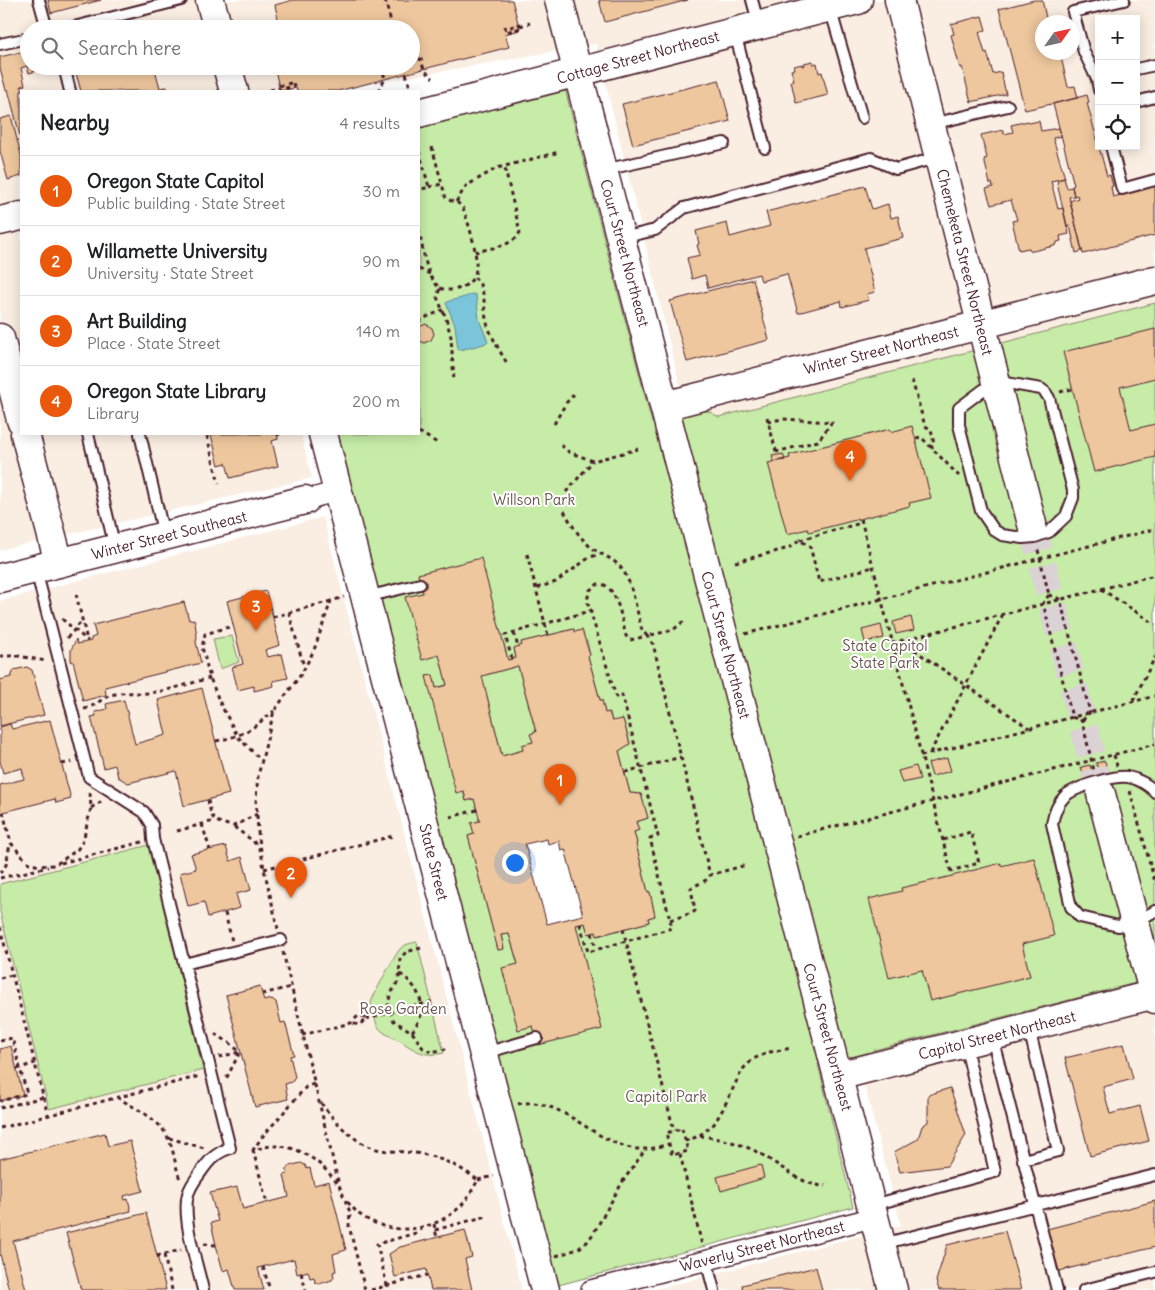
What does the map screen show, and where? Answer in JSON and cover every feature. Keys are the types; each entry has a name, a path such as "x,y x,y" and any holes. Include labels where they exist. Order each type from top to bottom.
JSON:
{"street":[{"path":"210,0 216,20"},
{"name":"Court Street Northeast","path":"559,0 894,1290"},
{"name":"Cottage Street Northeast","path":"420,113 747,29 793,13 858,0"},
{"name":"Chemeketa Street Northeast","path":"899,0 940,156 980,325 1033,530"},
{"path":"230,75 234,90"},
{"path":"0,221 20,216"},
{"name":"Winter Street Northeast","path":"664,406 1155,280"},
{"path":"0,338 18,411"},
{"path":"22,435 47,566"},
{"name":"State Street","path":"323,435 545,1290"},
{"name":"Winter Street Southeast","path":"0,578 338,491"},
{"path":"1106,784 1145,917 1155,996"},
{"name":"Capitol Street Northeast","path":"838,1076 1155,996"},
{"name":"Waverly Street Northeast","path":"591,1290 706,1260 873,1211"}],"lane":[{"path":"39,0 45,20"},
{"path":"102,20 181,0"},
{"path":"752,0 747,29 765,148"},
{"path":"1095,76 1084,52 1073,12 1124,0"},
{"path":"830,7 862,118"},
{"path":"0,44 20,40"},
{"path":"1140,68 1155,65"},
{"path":"66,75 70,90"},
{"path":"1140,101 1155,97"},
{"path":"931,124 1008,106"},
{"path":"604,171 724,143"},
{"path":"1112,150 1122,189 1155,180"},
{"path":"621,238 655,230 684,208 871,158 896,170 940,156"},
{"path":"995,381 1041,390 1047,395 1073,490 1073,498 1066,516 1049,532 1033,530 1011,538 994,530 981,511 959,424 958,413 959,408 995,381"},
{"path":"88,435 115,549"},
{"path":"140,435 164,536"},
{"path":"47,566 44,602 89,777 144,812 152,825 153,839 230,1148 218,1152 210,1159 195,1179 187,1199 188,1224 203,1290"},
{"path":"365,594 420,584"},
{"path":"1145,917 1118,926 1080,917 1071,907 1052,824 1058,804 1081,786 1106,784 1129,777 1139,781 1155,792"},
{"path":"184,964 281,940"},
{"path":"1023,1160 1058,1151 1028,1027"},
{"path":"991,1036 1057,1290"},
{"path":"484,1053 537,1038"},
{"path":"873,1211 995,1172 965,1043"},
{"path":"882,1244 1155,1175"},
{"path":"706,1260 714,1290"},
{"path":"1084,1290 1155,1272"}],"path":[{"path":"386,0 391,20"},
{"path":"506,27 530,23"},
{"path":"420,59 424,70 433,78"},
{"path":"379,90 385,80 384,75"},
{"path":"407,75 411,90"},
{"path":"270,90 292,82"},
{"path":"420,234 434,283 440,288 450,290 466,286 474,277 477,268 475,252 462,208 456,202 446,198 432,147"},
{"path":"456,202 466,186 472,181 504,165 559,152"},
{"path":"420,155 429,187"},
{"path":"475,252 512,242 518,238 520,232 504,165"},
{"path":"420,190 442,184"},
{"path":"420,270 431,275"},
{"path":"474,277 482,286 485,318 488,327 508,365"},
{"path":"440,288 437,297 451,337 454,382"},
{"path":"420,321 442,310"},
{"path":"912,380 925,426 930,429 934,445 931,448"},
{"path":"554,424 566,402 576,392"},
{"path":"767,419 832,422 818,441 777,454 767,419"},
{"path":"420,433 439,444"},
{"path":"207,436 219,484"},
{"path":"916,438 920,437 959,477 973,481"},
{"path":"561,445 569,452 593,461 638,450"},
{"path":"566,492 593,461"},
{"path":"564,511 576,531 593,549 620,567 627,576 642,630 653,644 710,875"},
{"path":"735,562 789,548 799,540 861,521 951,873 979,863 971,832 943,840"},
{"path":"725,639 1155,529"},
{"path":"1033,530 1049,595"},
{"path":"799,540 810,546 819,582 873,567"},
{"path":"527,554 548,635"},
{"path":"537,588 556,582 590,558 602,554"},
{"path":"892,643 1155,574"},
{"path":"580,924 588,952 674,929 670,920 650,838 658,836 641,767 622,695 616,697 590,611 587,600 590,590 598,584 606,586 613,591 626,636 630,640 673,630 684,621"},
{"path":"1100,589 1155,624"},
{"path":"44,602 88,642 76,594"},
{"path":"273,617 365,594"},
{"path":"1049,595 1060,599"},
{"path":"1043,603 1049,595"},
{"path":"1060,599 1090,712"},
{"path":"216,741 238,737 251,730 274,711 314,650 331,601"},
{"path":"1043,603 1072,717"},
{"path":"512,659 505,635 590,611 594,608"},
{"path":"289,613 304,667"},
{"path":"930,753 1004,613"},
{"path":"229,627 205,634 202,647 210,678 220,703 238,737 262,761"},
{"path":"514,633 518,647"},
{"path":"900,641 1029,728"},
{"path":"0,656 18,656 54,663 60,662"},
{"path":"1132,702 1155,656"},
{"path":"73,712 90,708 102,698 115,694 125,692 149,693 210,678"},
{"path":"921,756 1155,696"},
{"path":"274,711 258,776 257,814 264,869 339,1185 350,1212 349,1226 365,1290"},
{"path":"1082,721 1090,712"},
{"path":"1072,717 1082,721"},
{"path":"1082,721 1092,760 1106,784"},
{"path":"777,841 1155,744"},
{"path":"1106,784 1114,754"},
{"path":"625,772 681,757"},
{"path":"11,844 29,863 39,866 55,865 76,850 83,841 91,808 89,777"},
{"path":"1106,784 1130,788 1155,882"},
{"path":"208,800 214,821"},
{"path":"450,817 477,810"},
{"path":"0,873 6,864 11,844 3,812"},
{"path":"234,826 257,814"},
{"path":"177,831 214,821 234,826 253,841 262,854"},
{"path":"202,824 210,850"},
{"path":"264,869 393,836"},
{"path":"0,878 124,847"},
{"path":"670,920 692,913 694,910 691,888 706,880 710,875 746,865"},
{"path":"225,912 235,951"},
{"path":"0,927 2,944 12,975 48,1115"},
{"path":"623,929 674,1131"},
{"path":"592,933 596,949"},
{"path":"421,948 409,950 402,955 399,964 399,980 389,1000 390,1013 394,1021 412,1032 423,1048 432,1052 446,1049"},
{"path":"400,974 412,984 421,1005 420,1018 412,1032"},
{"path":"0,978 12,975"},
{"path":"262,994 291,987"},
{"path":"302,1035 351,1023 359,1025 366,1019 434,1001"},
{"path":"351,1023 358,1016 366,1019"},
{"path":"200,1031 211,1032 230,1043 240,1052"},
{"path":"0,1041 12,1038 18,1068 27,1094 0,1101"},
{"path":"685,1141 699,1136 714,1124 742,1070 753,1059 762,1054 791,1048"},
{"path":"222,1057 240,1052"},
{"path":"215,1087 224,1082 240,1052"},
{"path":"18,1068 35,1063"},
{"path":"0,1128 190,1078"},
{"path":"267,1202 253,1150 306,1087 314,1084"},
{"path":"0,1108 44,1097"},
{"path":"117,1097 157,1123 168,1138 187,1199"},
{"path":"319,1101 342,1128 365,1145 375,1149 439,1158 478,1180 470,1195 461,1206 449,1215 416,1233 377,1244 387,1286"},
{"path":"498,1108 523,1102 541,1104 559,1111 613,1142 629,1147 646,1149 669,1144"},
{"path":"682,1129 685,1141 688,1151 672,1156 666,1133 682,1129"},
{"path":"699,1136 714,1137 734,1142 769,1159 815,1186 826,1186"},
{"path":"168,1138 218,1152"},
{"path":"253,1150 272,1146 292,1148 305,1153 317,1160 339,1185"},
{"path":"537,1261 578,1249 587,1242 623,1181 646,1149"},
{"path":"680,1154 706,1260"},
{"path":"343,1197 358,1213 386,1227 410,1230 424,1228"},
{"path":"435,1230 488,1216"},
{"path":"434,1224 437,1238"},
{"path":"164,1255 172,1290"},
{"path":"263,1267 270,1290"},
{"path":"302,1273 306,1290"},
{"path":"371,1290 428,1275"}],"shaded area":[{"path":"0,0 1155,0 1155,511 739,626 596,44 336,90 20,90 20,435 301,435 312,478 0,550"},
{"path":"323,517 522,1290 0,1290 0,912 49,1109 149,845 0,884 0,601"},
{"path":"1155,760 1155,1290 653,1290 901,1225 802,848"}],"green space":[{"name":"State Capitol State Park","path":"565,89 652,423 700,411 708,411 719,417 1155,303 1155,978 874,1050 862,1057 855,1058 849,1056 818,1064 853,1207 555,1286 337,435 420,435 420,125","holes":["573,629 575,632 582,630 585,641 587,641 590,655 588,656 605,713 610,712 612,721 623,719 630,743 619,751 630,793 641,794 648,818 636,822 639,830 634,832 655,916 648,918 649,922 597,936 596,932 588,934 585,923 576,925 580,945 517,962 509,934 501,935 504,948 498,950 468,836 474,834 476,829 478,820 477,809 474,799 466,801 427,676 433,675 436,688 447,685 441,661 504,644 508,660 516,658 514,648 522,645 522,642"]},
{"path":"232,636 239,662 220,669 213,639"},
{"path":"518,666 536,732 531,734 533,742 522,745 523,750 502,756 482,676"},
{"path":"149,845 203,1070 49,1109 0,912 0,884"},
{"name":"Rose Garden","path":"417,942 444,1053 422,1053 385,1033 377,1025 372,1008 372,1000 400,949 410,943"}],"water":[{"path":"471,294 476,295 479,319 488,342 458,350 455,325 446,303"}],"building":[{"path":"48,0 101,0 51,13"},
{"path":"293,0 512,0 520,30 505,34 509,47 420,70 420,20 274,20 278,19 275,5"},
{"path":"599,0 688,0 605,22"},
{"path":"1034,0 1042,0 1045,15 1035,15 1035,60 1062,60 1068,87 1075,86 1078,98 1025,110 999,9"},
{"path":"982,16 986,30 979,32 985,53 987,52 993,74 1001,72 1006,94 971,102 951,35 954,34 951,24"},
{"path":"20,52 20,75 23,75 25,85 21,86 23,90 20,90 20,136 8,89 6,90 0,68 0,57"},
{"path":"813,61 813,64 817,63 819,73 822,72 828,95 796,103 791,81 794,80 791,70 795,69 794,66 802,64 802,66 805,65 804,63"},
{"path":"77,75 156,75 160,88 167,87 168,90 81,90"},
{"path":"276,75 400,75 342,90 297,90 296,88 280,90"},
{"path":"719,80 730,121 633,145 622,104"},
{"path":"1087,95 1089,102 1087,103 1095,132 1095,150 1100,150 1107,176 1110,175 1113,197 1155,186 1155,235 1083,254 1070,201 1078,198 1077,195 1074,196 1072,186 1074,185 1053,104"},
{"path":"11,116 20,151 20,176 8,180 0,151 0,119"},
{"path":"1028,121 1029,123 1039,121 1041,131 1059,128 1061,136 1053,138 1065,178 1051,181 1058,209 1063,208 1069,234 1060,236 1061,241 1057,242 1054,246 1033,251 1029,248 1019,250 1012,221 1017,220 1011,200 991,205 986,189 993,187 992,183 990,184 984,159 987,158 981,135 1003,130 1004,134 1013,132 1011,125"},
{"path":"1064,178 1067,188 1072,187 1074,196 1069,197 1082,251 1076,253 1070,226 1067,227 1057,183 1057,180"},
{"path":"865,186 872,209 888,204 891,218 898,216 903,238 864,248 875,292 867,294 869,300 842,307 841,301 798,313 787,274 761,281 759,274 708,288 705,275 692,279 687,258 700,255 696,231 727,223 730,237 770,226 766,212"},
{"path":"753,279 769,340 687,362 670,301"},
{"path":"426,324 432,328 434,334 431,340 424,343 420,341 420,327"},
{"path":"1155,329 1155,378 1120,387 1131,430 1155,424 1155,457 1094,472 1063,352"},
{"path":"912,426 931,498 909,503 910,506 809,532 808,529 787,534 768,463 790,458 789,455 890,429 891,432"},
{"path":"211,435 277,435 278,439 272,441 278,466 230,478 226,463 219,465"},
{"path":"783,454 785,460 774,462 772,456"},
{"path":"481,558 508,660 516,658 514,648 522,645 521,642 574,629 575,632 582,630 605,713 609,712 612,721 623,719 630,744 619,751 630,793 641,794 648,818 636,822 639,830 634,832 655,916 648,918 649,922 597,936 596,932 588,934 585,923 576,925 602,1029 538,1045 533,1026 518,1030 502,968 518,964 509,934 501,935 504,949 498,950 468,836 474,834 471,823 480,821 474,799 466,801 464,791 456,793 426,676 433,675 436,688 447,685 439,655 422,660 405,597 423,593 418,574","holes":["518,666 536,732 530,734 533,742 522,745 523,750 502,756 482,676","547,839 548,844 559,841 561,850 565,849 583,915 547,924 525,844"]},
{"path":"266,591 280,645 265,650 267,657 282,654 288,678 273,681 274,686 254,691 254,686 238,690 232,667 243,664 227,601"},
{"path":"184,602 189,620 194,619 195,622 196,642 201,663 105,687 106,695 83,701 73,661 71,662 71,650 76,639 77,644 91,641 91,638 96,636 93,625"},
{"path":"911,617 914,630 896,634 893,622"},
{"path":"881,625 884,638 865,642 862,630"},
{"path":"27,667 32,670 44,715 0,726 0,680 11,677 14,670"},
{"path":"202,688 229,794 184,806 176,771 128,783 118,777 115,765 104,768 91,717 96,716 95,712 107,709 106,704 124,700 135,744 166,735 158,700"},
{"path":"50,720 71,799 56,803 55,799 0,813 0,785 24,779 22,768 3,773 0,761 0,727 10,724 12,729"},
{"path":"947,758 951,771 932,776 928,763"},
{"path":"1105,761 1107,770 1099,772 1096,763"},
{"path":"1090,765 1092,773 1084,776 1081,767"},
{"path":"916,766 920,779 902,783 898,771"},
{"path":"226,846 230,861 242,857 251,890 236,894 240,908 208,917 204,902 188,906 180,873 196,869 191,854"},
{"path":"1034,858 1054,936 1022,944 1030,976 930,1001 922,970 889,978 869,899 902,891 901,888 1001,863 1001,866"},
{"path":"260,986 264,1001 272,999 276,1002 281,1023 285,1022 294,1055 290,1056 295,1077 292,1082 285,1084 288,1099 255,1107 226,995"},
{"path":"1124,1044 1133,1079 1103,1087 1110,1114 1140,1106 1149,1141 1090,1156 1065,1058"},
{"path":"11,1046 23,1095 0,1101 0,1049"},
{"path":"950,1088 966,1135 947,1166 900,1172 894,1152 918,1139 922,1126 928,1122 928,1095"},
{"path":"105,1133 108,1146 130,1141 143,1191 124,1196 125,1200 128,1199 131,1211 13,1241 26,1290 9,1290 0,1254 0,1159"},
{"path":"301,1163 307,1169 310,1168 314,1185 329,1181 346,1250 333,1254 336,1271 333,1272 334,1277 332,1280 319,1284 315,1282 314,1277 310,1278 308,1271 297,1274 294,1259 258,1268 264,1290 235,1290 229,1269 223,1271 216,1245 211,1223 218,1221 210,1193 237,1187 243,1209 289,1197 284,1175 288,1174 286,1170 289,1166"},
{"path":"761,1165 764,1178 721,1191 717,1177"},
{"path":"1155,1201 1155,1247 1059,1271 1047,1229"},
{"path":"146,1213 166,1290 81,1290 66,1233"},
{"path":"465,1230 472,1257 465,1259 472,1290 431,1290 426,1269 395,1277 389,1254 400,1247"},
{"path":"1005,1231 1021,1290 939,1290 936,1281 947,1245"},
{"path":"816,1267 822,1290 743,1290 742,1285"}],"tunnel":[{"path":"1032,524 1101,794"}],"place":[{"name":"Oregon State Library","path":"850,481"},
{"name":"Art Building","path":"256,631"},
{"name":"Oregon State Capitol","path":"560,805"},
{"name":"Willamette University","path":"291,898"}],"park label":[{"name":"Willson Park","path":"534,499"},
{"name":"Capitol Park","path":"666,1096"}]}
